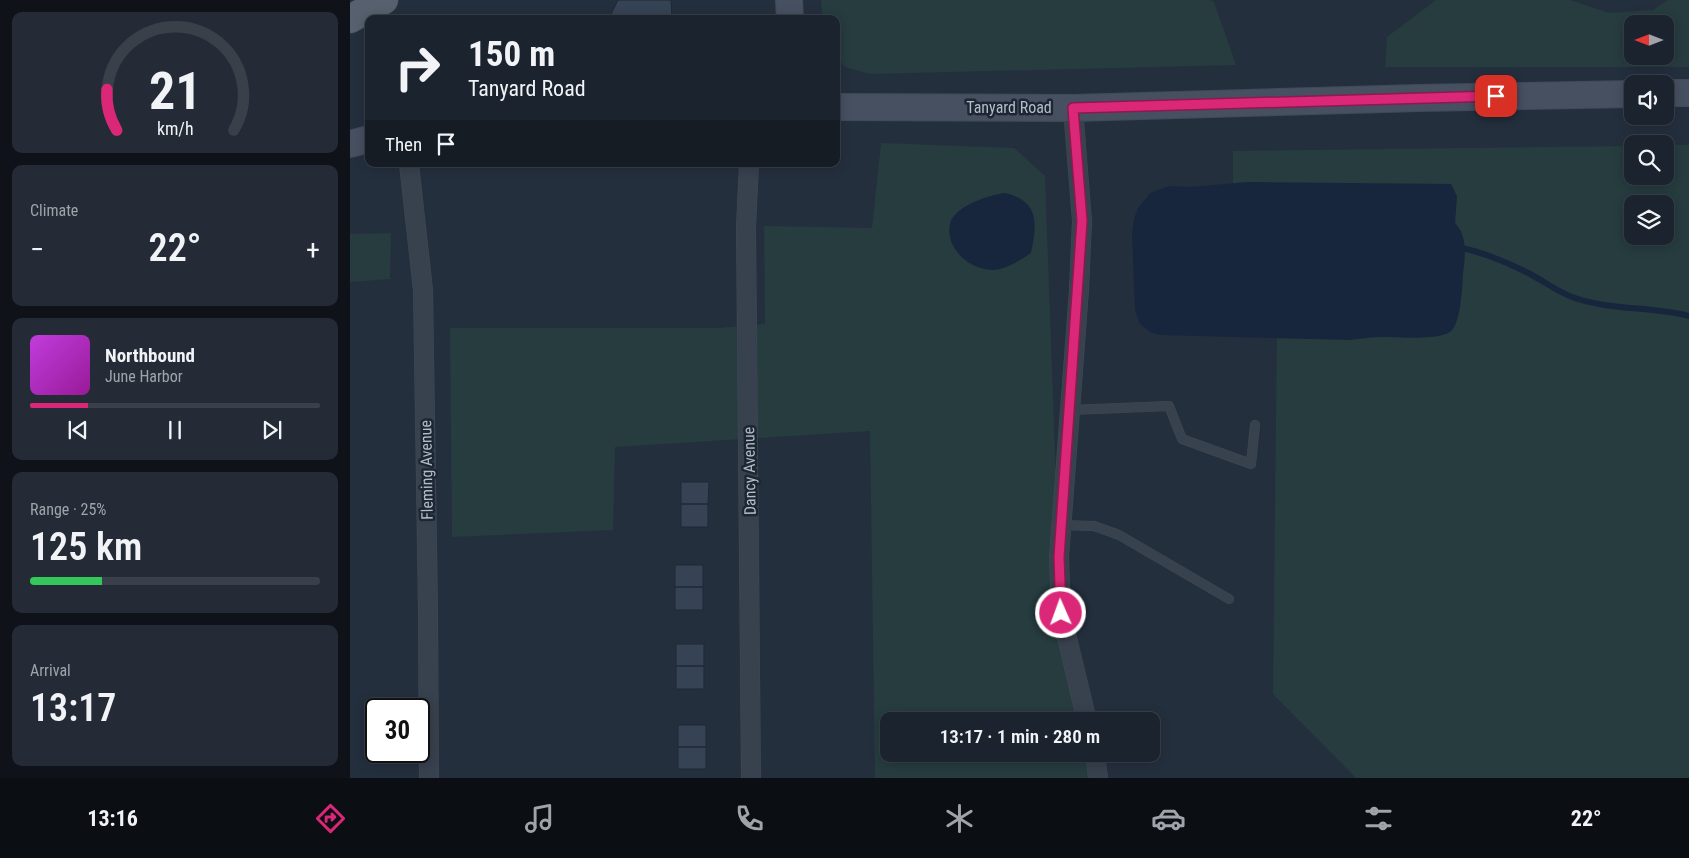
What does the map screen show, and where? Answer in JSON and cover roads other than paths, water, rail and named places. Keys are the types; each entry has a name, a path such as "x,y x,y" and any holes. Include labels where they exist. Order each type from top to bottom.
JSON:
{"main road":[{"path":"350,19 384,0"}],"street":[{"path":"789,0 790,15"},
{"path":"1674,93 1689,93"},
{"name":"Tanyard Road","path":"840,107 1073,108 1624,94"},
{"path":"1073,108 1082,221 1059,557 1061,613 1085,712"},
{"path":"350,144 365,140"},
{"name":"Fleming Avenue","path":"409,167 423,290 429,778"},
{"name":"Dancy Avenue","path":"749,167 746,227 751,778"},
{"path":"1096,762 1098,778"}],"lane":[{"path":"1070,410 1169,406 1182,439 1251,464 1255,425"},
{"path":"1061,525 1094,526 1119,535 1229,599"}],"water":[{"path":"1247,182 1451,184 1457,196 1455,223 1462,234 1465,254 1459,312 1452,330 1439,336 1429,337 1376,337 1350,340 1160,335 1150,332 1140,324 1135,310 1132,233 1138,208 1150,193 1169,186 1190,187"},
{"path":"1005,193 1025,202 1030,208 1035,223 1031,253 1000,269 990,270 981,268 963,258 957,251 949,234 950,224 958,212 973,202"}],"waterway":[{"path":"1457,247 1505,262 1572,297 1616,307 1689,316"}]}
